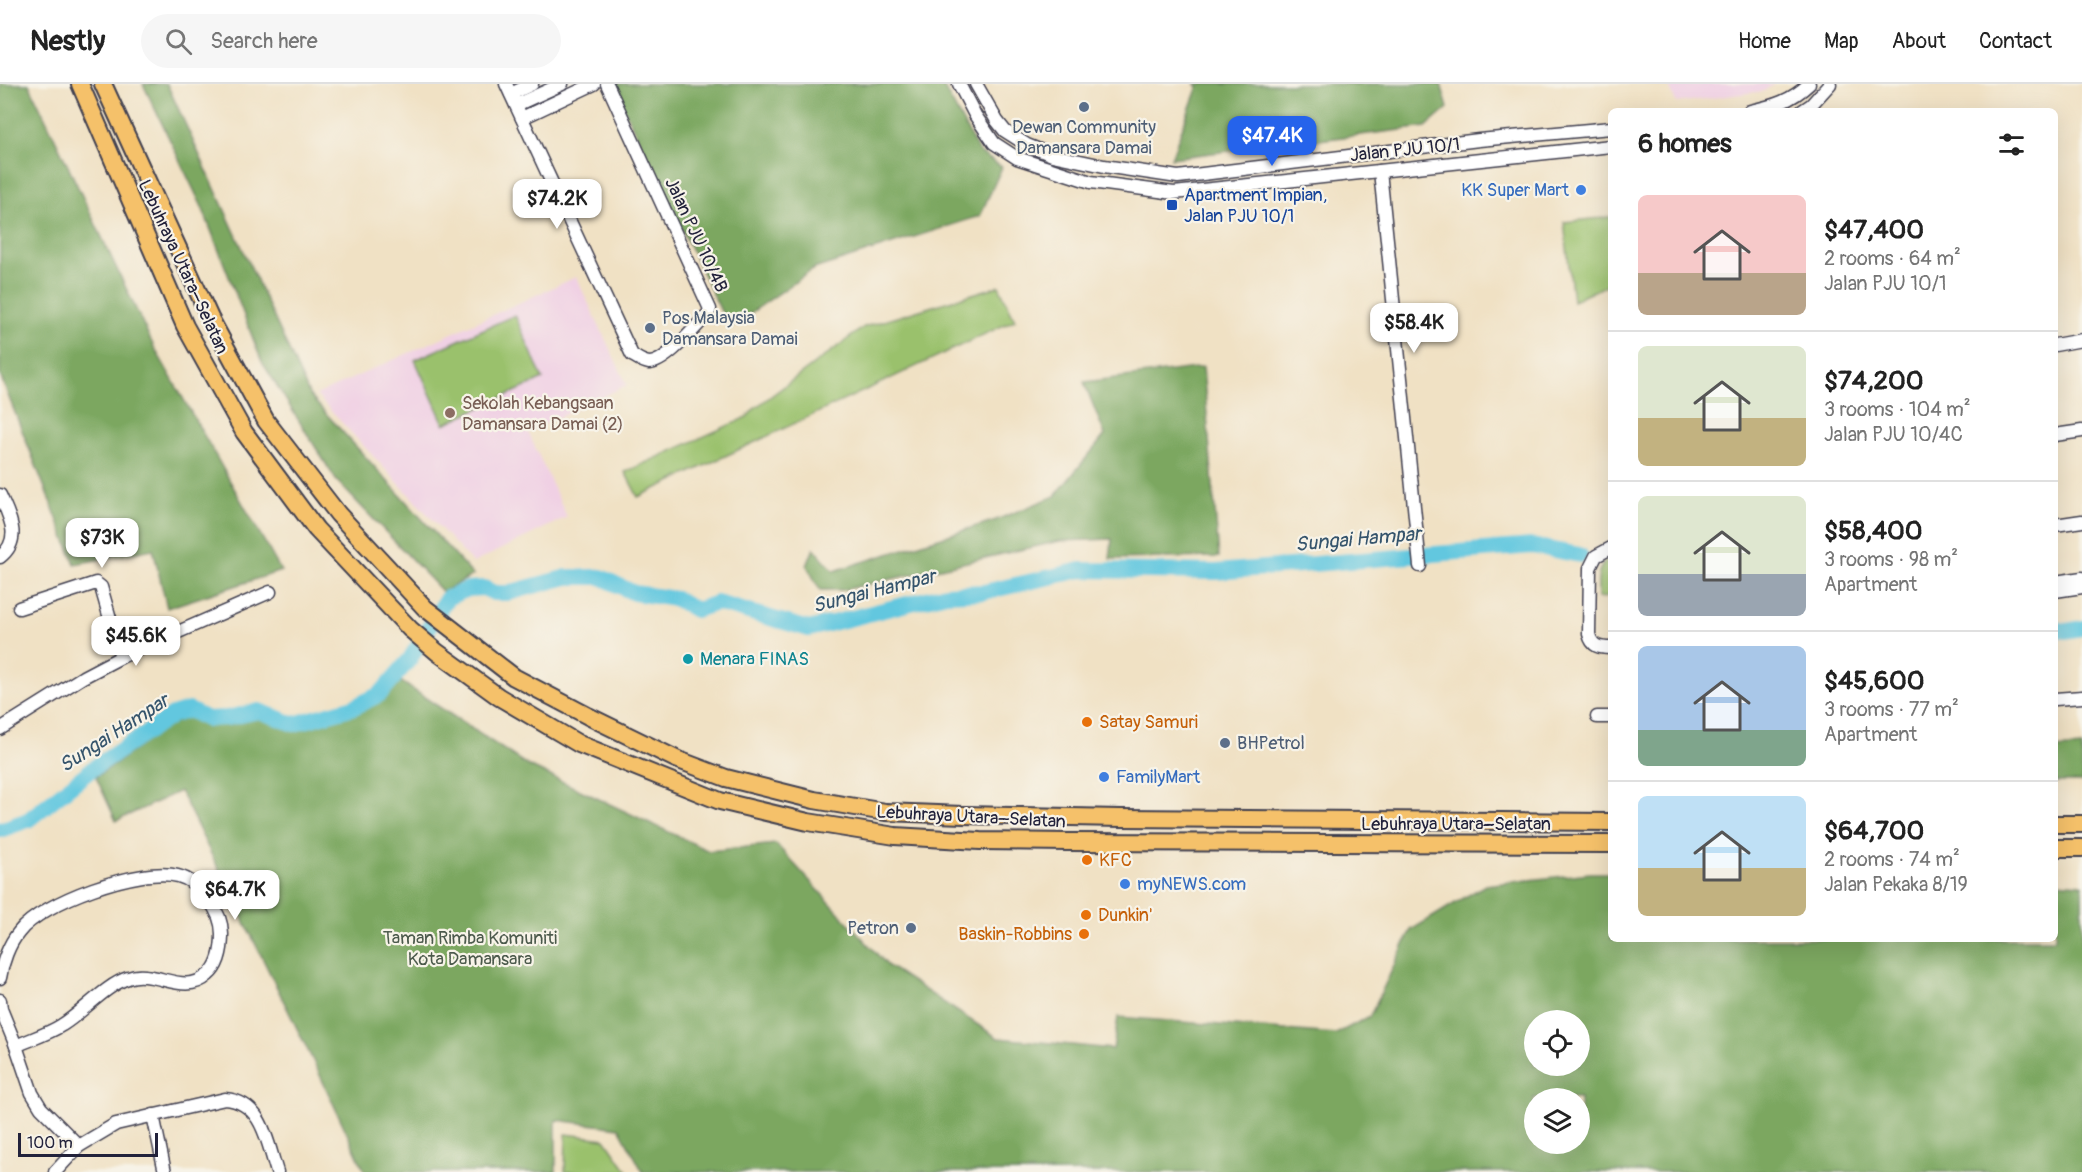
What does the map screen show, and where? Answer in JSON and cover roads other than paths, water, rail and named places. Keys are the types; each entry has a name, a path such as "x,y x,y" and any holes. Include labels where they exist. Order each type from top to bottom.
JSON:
{"highway":[{"name":"Lebuhraya Utara–Selatan","path":"80,84 185,326 244,432 316,529 410,629 437,652 499,697 579,744 720,801 808,822 895,836 980,841 1608,844"},
{"name":"Lebuhraya Utara–Selatan","path":"103,84 210,318 266,421 338,514 425,608 514,676 588,716 676,759 726,778 814,800 885,812 963,815 1608,822"},
{"path":"2058,824 2082,824"},
{"path":"2058,848 2082,848"}],"street":[{"path":"511,94 532,84"},
{"path":"511,94 562,84"},
{"path":"511,94 522,118 594,84"},
{"name":"Jalan PJU 10/4B","path":"522,118 632,355 650,363 661,358 708,314 710,309 607,84"},
{"name":"Jalan PJU 10/1","path":"959,84 975,115 994,143 1017,158 1099,184 1174,193 1608,146"},
{"name":"Jalan PJU 10/1","path":"976,84 1005,131 1028,145 1052,154 1104,166 1178,177 1479,140 1608,128"},
{"path":"1764,108 1778,105 1799,94 1809,84"},
{"path":"1806,108 1830,84"},
{"path":"1597,129 1608,132"},
{"path":"1262,183 1306,161"},
{"path":"1380,171 1420,566"},
{"path":"2058,344 2082,340"},
{"path":"2058,435 2082,431"},
{"path":"0,495 13,534 10,546 0,557"},
{"path":"2058,525 2082,521"},
{"path":"1608,550 1596,556 1590,568 1589,634 1590,640 1597,647 1608,648"},
{"path":"2058,582 2082,578"},
{"path":"19,608 96,583 101,587 121,657"},
{"path":"2058,591 2082,587"},
{"path":"0,729 83,677 121,657 270,592"},
{"path":"2058,699 2082,697"},
{"path":"1597,717 1608,717"},
{"path":"0,978 7,954 19,932 34,918 54,905 128,879 156,873 177,875 193,882 214,907 222,929 222,948 217,963 208,975 198,982 184,984 146,975 129,977 61,1026 16,1046"},
{"path":"0,1000 1,1009 32,1093 40,1108 79,1146"},
{"path":"55,1172 79,1146 116,1124 225,1099 237,1100 246,1105 259,1119 277,1172"},
{"path":"153,1116 165,1172"}],"waterway":[{"name":"Sungai Hampar","path":"0,830 28,820 92,769 173,715 189,710 207,719 227,718 259,711 294,724 354,707 380,694 410,659 447,598 468,589 484,588 494,593 508,593 567,577 601,577 634,593 676,599 696,610 717,603 809,629 946,594 984,592 1081,570 1216,572 1532,546 1580,555"},
{"name":"Sungai Hampar","path":"2058,630 2066,631 2082,628"}],"place":[{"name":"Dewan Community Damansara Damai","path":"1084,107"},
{"name":"KK Super Mart","path":"1581,190"},
{"name":"Apartment Impian, Jalan PJU 10/1","path":"1172,205"},
{"name":"Pos Malaysia Damansara Damai","path":"650,328"},
{"name":"Sekolah Kebangsaan Damansara Damai (2)","path":"450,413"},
{"name":"Menara FINAS","path":"688,659"},
{"name":"Satay Samuri","path":"1087,722"},
{"name":"BHPetrol","path":"1225,743"},
{"name":"FamilyMart","path":"1104,777"},
{"name":"KFC","path":"1087,860"},
{"name":"myNEWS.com","path":"1125,884"},
{"name":"Dunkin'","path":"1086,915"},
{"name":"Petron","path":"911,928"},
{"name":"Baskin-Robbins","path":"1084,934"}],"park label":[{"name":"Taman Rimba Komuniti Kota Damansara","path":"470,948"}]}
